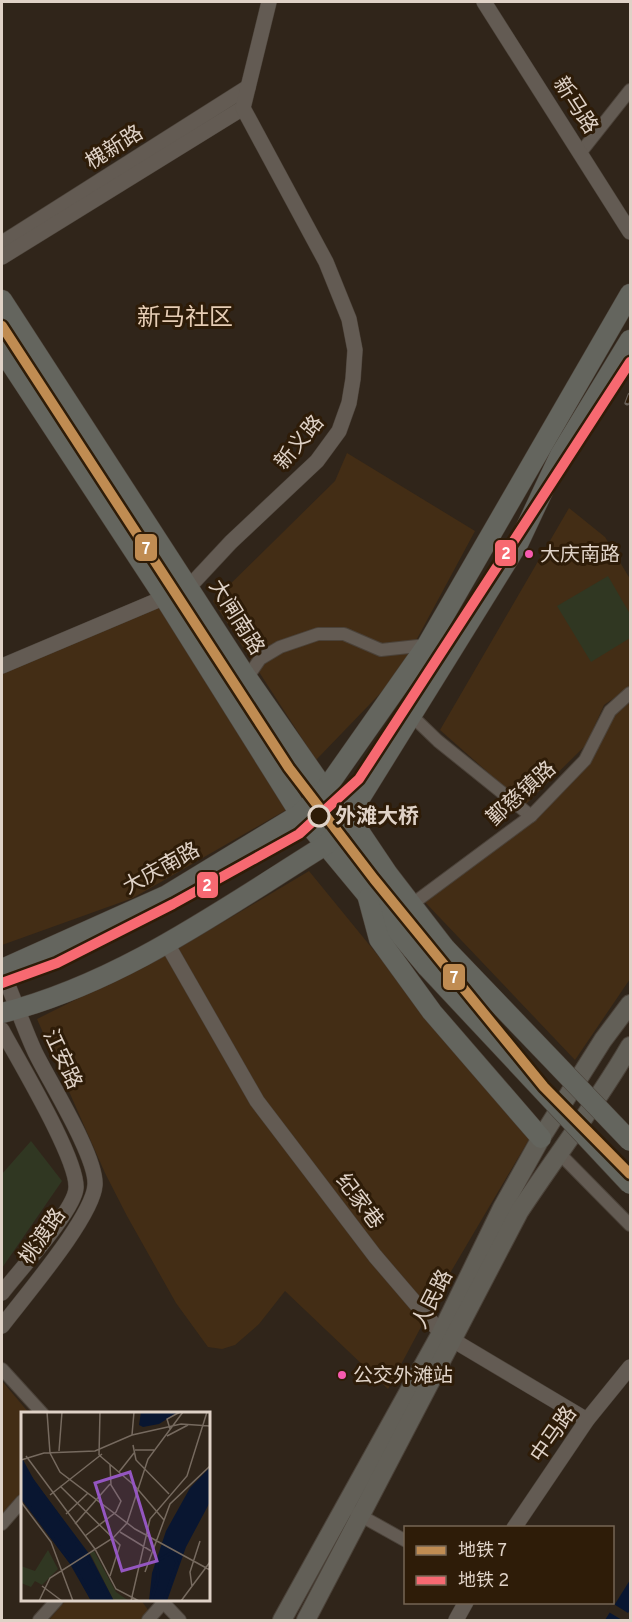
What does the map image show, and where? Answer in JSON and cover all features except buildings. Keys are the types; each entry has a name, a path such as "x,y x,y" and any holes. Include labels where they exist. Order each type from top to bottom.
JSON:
{"main road":[{"name":"大庆南路","path":"2,970 167,895 300,814 325,790 427,645 630,294"},
{"name":"大闸南路","path":"2,300 247,678 325,790 349,816 388,874 445,948 630,1141"},
{"path":"10,1010 111,973 327,844 349,816 519,542 560,455 630,340"},
{"path":"2,350 164,597 300,814 427,967 630,1184"},
{"path":"388,874 580,1076"},
{"path":"365,890 379,939 432,1012 541,1138"},
{"name":"人民路","path":"306,1620 361,1517 447,1337 501,1208 580,1076 630,1004"},
{"name":"人民路","path":"282,1620 346,1505 519,1212 558,1152 598,1100 630,1046"}],"street":[{"path":"243,108 269,2"},
{"name":"新马路","path":"484,2 630,232"},
{"name":"槐新路","path":"2,243 248,87"},
{"path":"581,152 630,90"},
{"name":"槐新路","path":"2,256 243,108"},
{"name":"新义路","path":"2,666 189,587 231,542 317,461 339,431 349,404 353,379 355,350 349,319 326,262 243,108"},
{"path":"247,678 260,659 280,646 318,634 344,634 381,650 427,645"},
{"name":"鄞慈镇路","path":"414,902 531,816 585,760 610,711 630,693"},
{"path":"412,716 438,741 531,816"},
{"name":"纪家巷","path":"166,942 257,1101 375,1256 447,1337 587,1420"},
{"name":"江安路","path":"2,970 10,1010 34,1049 91,1162"},
{"name":"江安路","path":"2,1030 50,1120 73,1170"},
{"path":"598,1100 630,1132"},
{"path":"558,1152 630,1225"},
{"name":"桃渡路","path":"2,1326 73,1231 88,1205 95,1185 91,1162"},
{"name":"桃渡路","path":"2,1293 64,1216 76,1189 73,1170"},
{"name":"中马路","path":"515,1526 587,1420 630,1367"},
{"path":"2,1369 42,1412"},
{"path":"2,1524 21,1503"},
{"path":"346,1505 361,1517 404,1540"},
{"path":"39,1620 55,1601"},
{"path":"148,1620 162,1601 180,1620"},
{"path":"456,1620 465,1604"}],"shaded area":[{"path":"347,453 475,531 397,676 316,760 213,601 335,481"},
{"path":"569,508 605,537 630,579 630,687 604,705 586,745 525,805 440,730"},
{"path":"162,604 286,810 133,898 2,945 2,672"},
{"path":"630,701 630,979 575,1060 423,900 588,761 612,713"},
{"path":"309,871 416,1002 531,1136 446,1280 388,1389 285,1291 259,1324 235,1345 222,1349 208,1347 176,1303 127,1216 105,1173 37,1019 181,947"},
{"path":"2,1381 28,1412 21,1412 21,1497 2,1520"},
{"path":"65,1601 142,1601 155,1620 49,1620"}],"green space":[{"path":"608,576 630,614 630,638 591,662 557,606"},
{"path":"31,1141 62,1181 2,1268 2,1174"}],"water":[{"path":"630,1580 630,1620 605,1620"}],"pier":[{"path":"611,1604 628,1613 630,1610 630,1620 622,1620 607,1611"}],"railway":[{"path":"627,403 630,395"}],"metro line":[{"name":"7","path":"2,326 289,768 374,879 544,1087 630,1174"},
{"name":"2","path":"2,983 57,963 173,904 299,834 359,779 630,362"}],"place":[{"name":"大庆南路","path":"529,554"},
{"name":"外滩大桥","path":"319,816"},
{"name":"公交外滩站","path":"342,1375"}],"district":[{"name":"新马社区","path":"185,317"}]}
